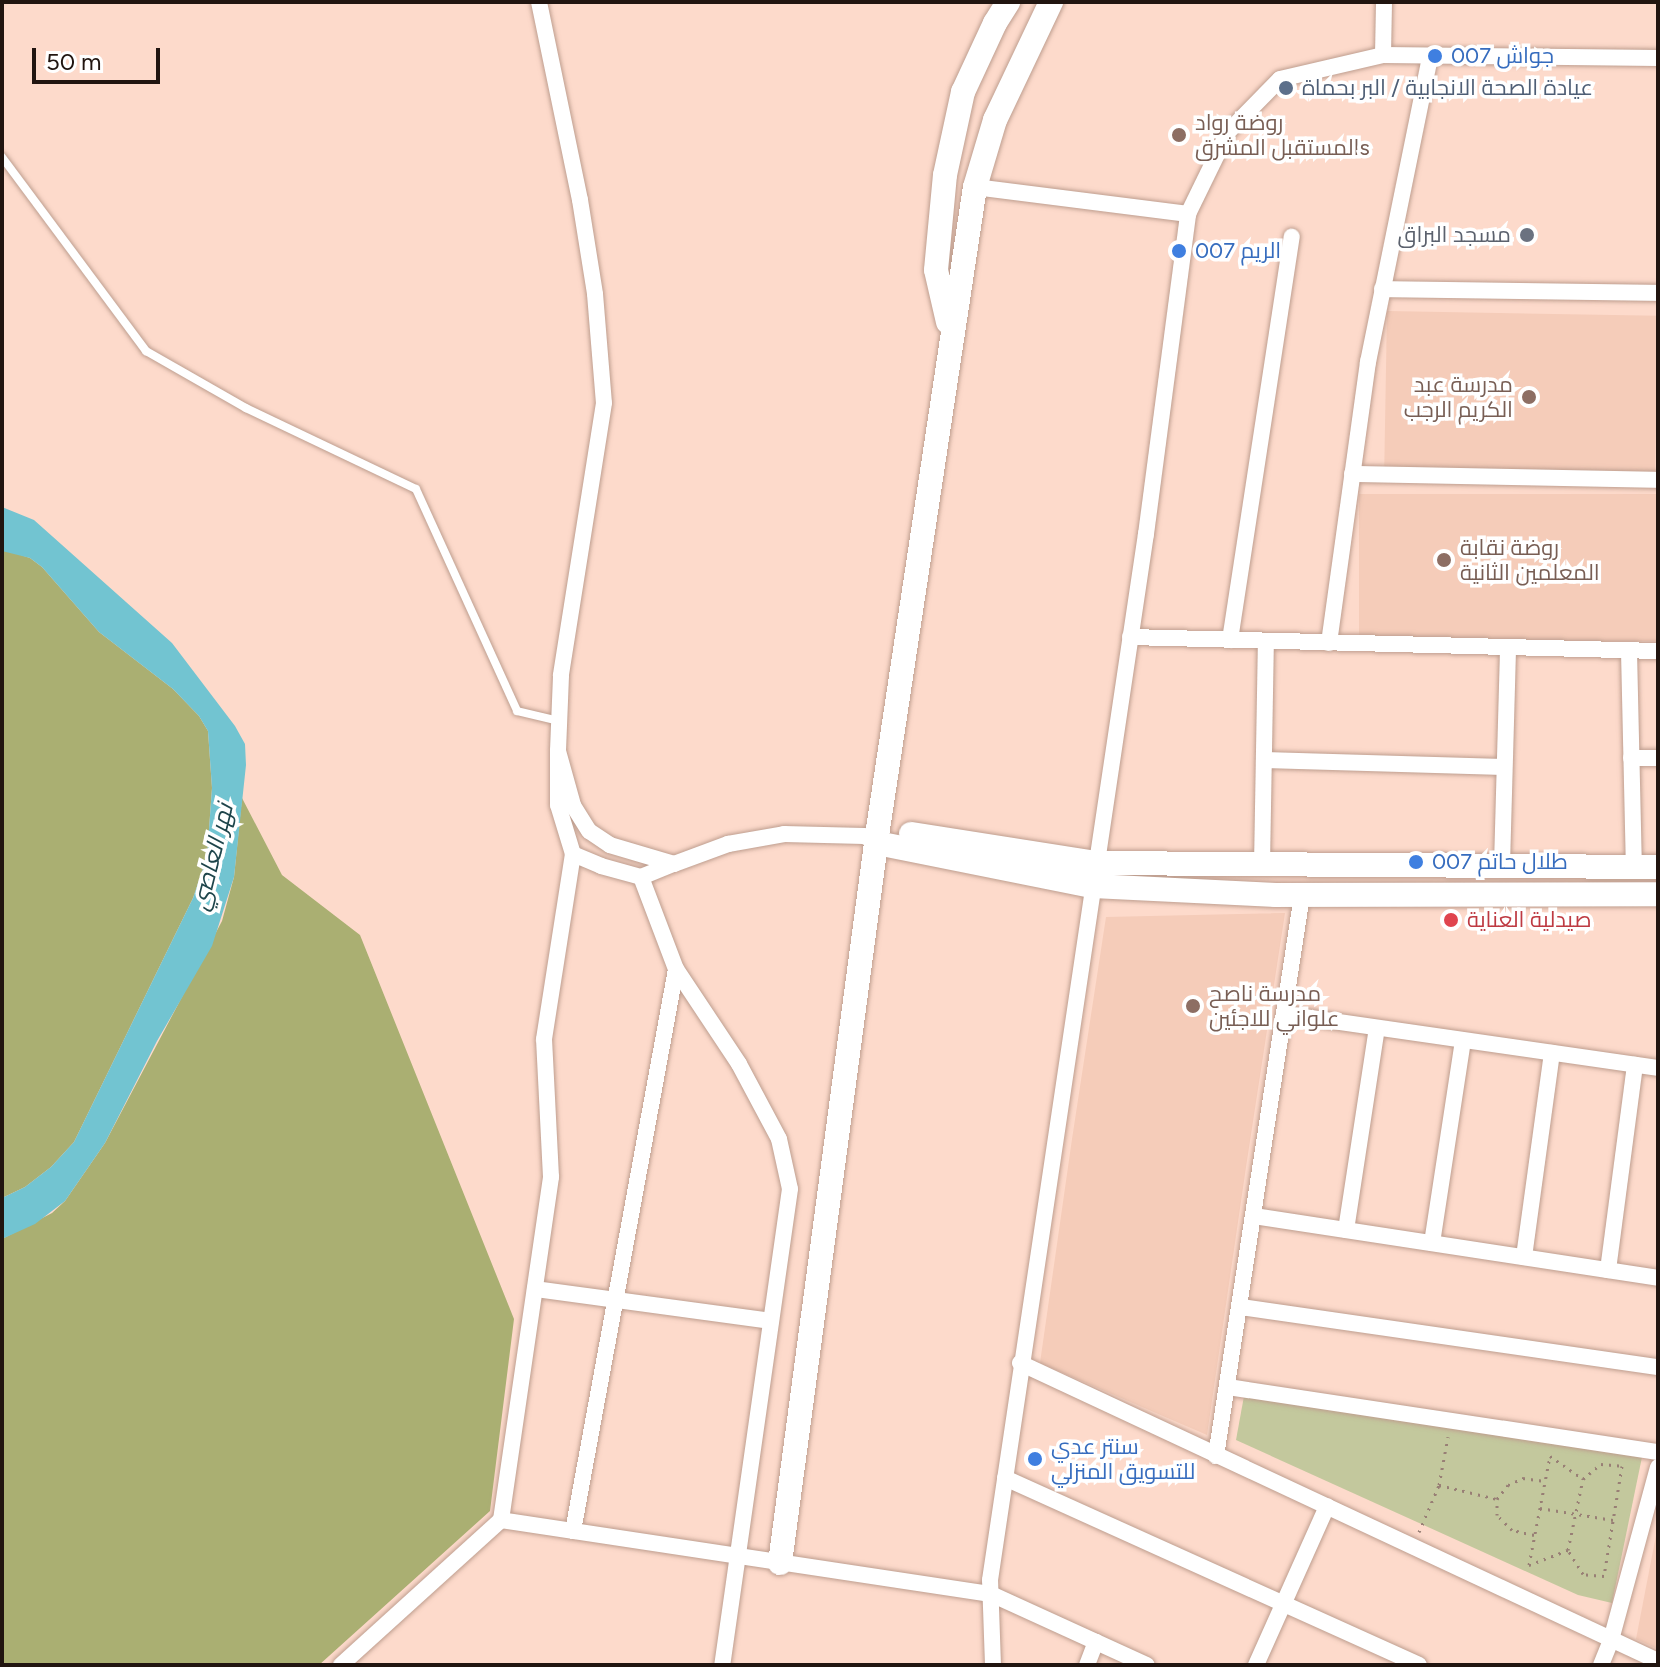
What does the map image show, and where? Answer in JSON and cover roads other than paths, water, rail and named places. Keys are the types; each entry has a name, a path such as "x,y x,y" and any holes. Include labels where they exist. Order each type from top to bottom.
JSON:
{"main road":[{"path":"951,336 936,270 945,175 963,92 1008,2"},
{"path":"780,1563 873,836 975,187 995,120 1051,2"},
{"path":"873,836 1094,874 1302,895 1658,894"},
{"path":"1094,874 1262,865 1646,866"}],"street":[{"path":"341,1665 501,1520 551,1177 544,1039 573,854 558,805 561,676 604,403 595,294 580,200 539,2"},
{"path":"1383,55 1384,2"},
{"path":"993,1665 991,1594 1020,1363 1130,637 1188,214 1228,132 1280,79 1383,55 1430,58 1658,58"},
{"path":"1329,643 1382,289 1430,58"},
{"path":"975,187 1188,214"},
{"path":"1230,640 1292,237"},
{"path":"1382,289 1658,293"},
{"path":"1352,474 1658,480"},
{"path":"1130,637 1658,651"},
{"path":"1262,865 1266,641"},
{"path":"1502,865 1508,648"},
{"path":"1629,651 1631,758 1646,866"},
{"path":"558,751 573,805 589,831 610,845 674,864"},
{"path":"1631,758 1658,758"},
{"path":"1264,760 1504,767"},
{"path":"573,854 641,877 728,844 784,834 873,836"},
{"path":"641,877 676,969 739,1064 779,1139 790,1189 735,1556 722,1665"},
{"path":"1216,1456 1302,895"},
{"path":"573,1531 676,969"},
{"path":"1284,1014 1658,1068"},
{"path":"1346,1230 1377,1028"},
{"path":"1432,1243 1463,1040"},
{"path":"1524,1257 1552,1053"},
{"path":"1608,1270 1635,1065"},
{"path":"1254,1216 1658,1278"},
{"path":"535,1289 771,1321"},
{"path":"1241,1307 1658,1367"},
{"path":"1020,1363 1658,1661"},
{"path":"1228,1387 1658,1452"},
{"path":"1601,1665 1611,1640 1658,1467"},
{"path":"1005,1478 1419,1665"},
{"path":"1256,1665 1327,1506"},
{"path":"501,1520 991,1594 1147,1665"},
{"path":"1087,1665 1096,1642"}],"lane":[{"path":"2,157 146,351 246,408 416,489 517,711 559,721"}],"water":[{"name":"نهر العاصي","path":"2,507 34,520 172,643 235,726 245,744 246,765 234,877 212,946 157,1041 105,1143 65,1201 35,1224 2,1239 2,1198 25,1187 51,1167 74,1142 193,898 207,857 212,788 208,731 199,716 173,689 99,632 42,567 30,558 2,551"}],"place":[{"name":"جواش 007","path":"1435,56"},
{"name":"عيادة الصحة الانجابية / البر بحماة","path":"1286,88"},
{"name":"روضة رواد المستقبل المشرقs","path":"1179,135"},
{"name":"مسجد البراق","path":"1527,235"},
{"name":"الريم 007","path":"1179,251"},
{"name":"مدرسة عبد الكريم الرجب","path":"1529,397"},
{"name":"روضة نقابة المعلمين الثانية","path":"1444,560"},
{"name":"طلال حاتم 007","path":"1416,862"},
{"name":"صيدلية العناية","path":"1451,920"},
{"name":"مدرسة ناصح علواني للاجئين","path":"1193,1006"},
{"name":"سنتر عدي للتسويق المنزلي","path":"1035,1459"}]}
